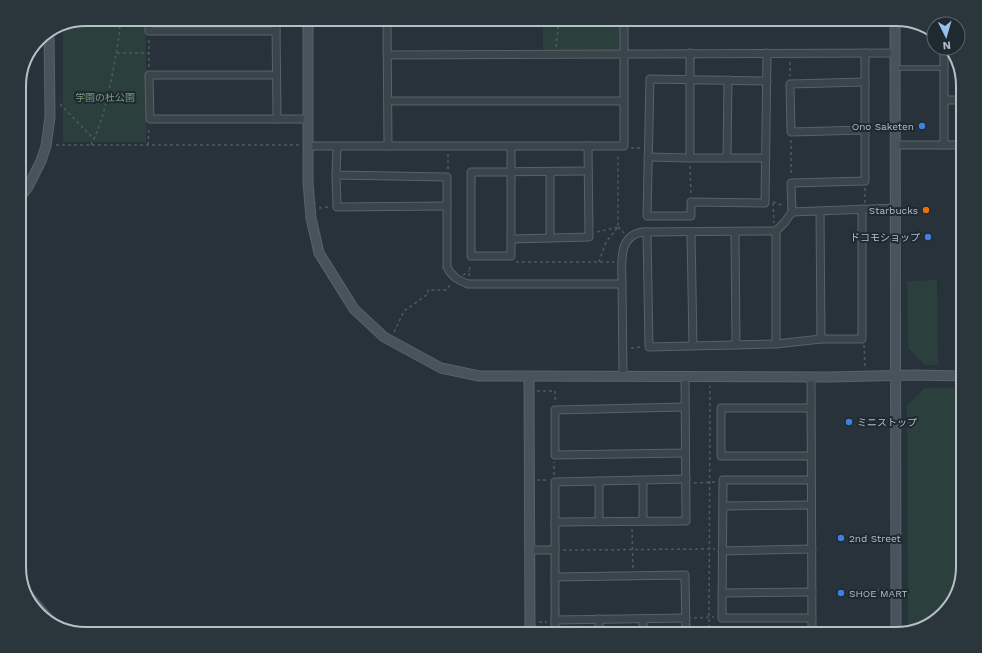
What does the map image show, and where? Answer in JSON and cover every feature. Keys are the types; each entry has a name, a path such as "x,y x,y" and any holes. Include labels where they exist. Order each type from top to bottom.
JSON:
{"street":[{"path":"149,26 149,31 276,31"},
{"path":"276,26 276,119"},
{"path":"308,26 308,119 305,145 311,218 319,253 354,309 384,337 441,368 479,376 529,377 956,376"},
{"path":"387,26 388,146"},
{"path":"305,145 621,146 624,100 624,26"},
{"path":"895,26 896,627"},
{"path":"26,189 42,161 46,146 50,116 49,39"},
{"path":"690,53 690,158"},
{"path":"767,80 650,79 647,216 691,216 691,202 765,203 768,53"},
{"path":"623,376 622,262 623,250 629,238 639,233 647,232 735,232 775,228 785,222 792,209 791,183 865,180 865,53"},
{"path":"387,55 895,53"},
{"path":"944,56 944,145"},
{"path":"276,75 149,75 150,119 308,119"},
{"path":"727,158 728,80"},
{"path":"865,82 790,84 791,132 865,130"},
{"path":"388,102 624,100"},
{"path":"944,100 956,100"},
{"path":"896,146 956,145"},
{"path":"337,146 337,207 446,206"},
{"path":"511,146 511,172 511,256 471,256 471,172 511,172 550,172 588,171"},
{"path":"511,239 589,237 588,146"},
{"path":"648,157 766,158"},
{"path":"550,172 550,238"},
{"path":"336,175 447,177 447,266 456,279 468,284 622,284"},
{"path":"792,209 820,211 864,208 896,208"},
{"path":"647,232 649,347 776,344 821,339 862,339 864,208"},
{"path":"820,211 821,339"},
{"path":"775,228 776,344"},
{"path":"691,232 693,346"},
{"path":"735,232 736,345"},
{"path":"529,377 530,627"},
{"path":"555,522 686,521 685,377"},
{"path":"811,377 812,627"},
{"path":"685,408 555,410 555,455 686,453"},
{"path":"811,408 720,408 721,456 811,456"},
{"path":"555,627 555,482 643,480 686,481"},
{"path":"643,480 643,521"},
{"path":"811,480 723,480 722,618 812,618"},
{"path":"599,481 599,522"},
{"path":"723,506 812,505"},
{"path":"722,551 812,549"},
{"path":"529,550 555,550"},
{"path":"555,577 685,575 686,627"},
{"path":"722,593 812,592"},
{"path":"555,621 686,618"},
{"path":"599,619 599,627"},
{"path":"643,619 643,627"}],"lane":[{"path":"896,68 944,68"}],"path":[{"path":"91,145 104,112 120,26"},
{"path":"556,54 559,26"},
{"path":"149,31 149,75"},
{"path":"116,53 149,53"},
{"path":"790,53 790,84"},
{"path":"60,104 94,139"},
{"path":"148,145 150,119"},
{"path":"791,132 791,183"},
{"path":"56,145 305,145"},
{"path":"447,177 448,146"},
{"path":"598,262 606,242 618,227 621,146 628,148 648,148"},
{"path":"690,158 691,202"},
{"path":"864,208 865,180"},
{"path":"765,200 792,209"},
{"path":"774,202 775,228"},
{"path":"317,208 337,207"},
{"path":"589,232 602,231 618,227"},
{"path":"512,262 622,262"},
{"path":"468,284 470,263"},
{"path":"394,334 404,311 428,294 428,290 446,290 456,279"},
{"path":"862,339 864,342 865,367"},
{"path":"623,348 649,347"},
{"path":"709,627 710,384"},
{"path":"534,392 555,391 555,410"},
{"path":"529,480 554,480 555,455"},
{"path":"686,481 710,483"},
{"path":"632,521 633,576"},
{"path":"555,550 709,548"},
{"path":"858,590 888,590"},
{"path":"686,618 710,616"},
{"path":"534,622 555,621"}],"green space":[{"name":"学園の杜公園","path":"86,26 146,26 146,142 63,142 63,31 74,27"},
{"path":"543,26 621,26 622,48 619,50 543,51"},
{"path":"937,280 938,365 925,365 908,348 907,281"},
{"path":"925,388 956,388 956,567 953,586 946,600 936,612 922,621 908,626 907,405"}],"place":[{"name":"Ono Saketen","path":"922,126"},
{"name":"Starbucks","path":"926,210"},
{"name":"ドコモショップ","path":"928,237"},
{"name":"ミニストップ","path":"849,422"},
{"name":"2nd Street","path":"841,538"},
{"name":"SHOE MART","path":"841,593"}]}
